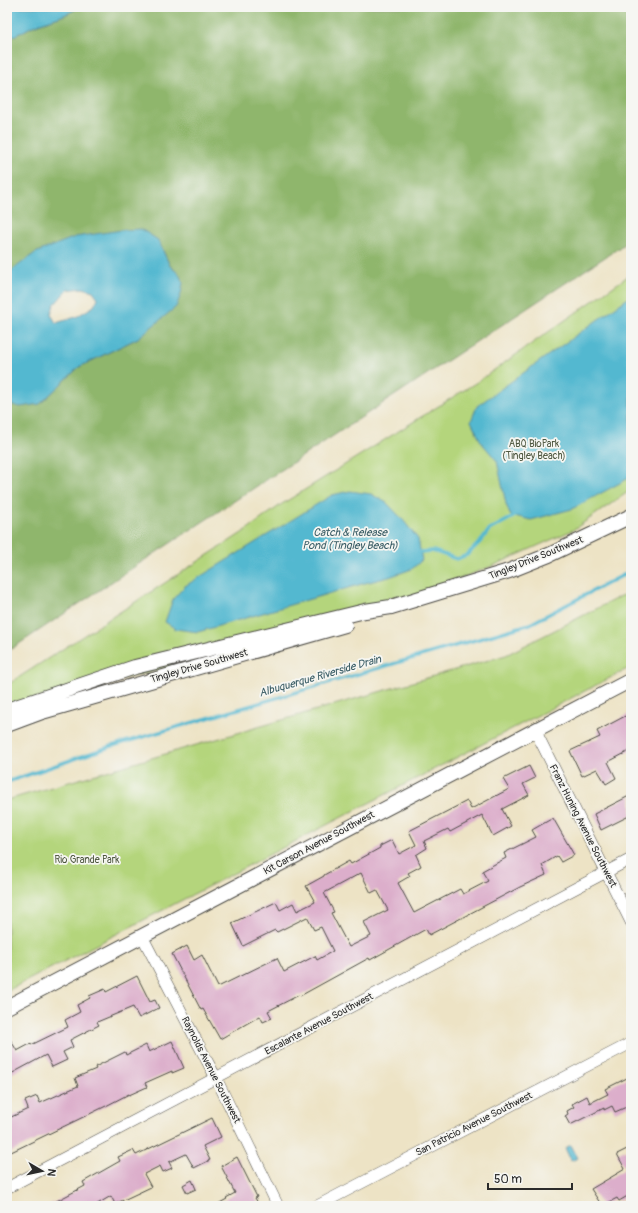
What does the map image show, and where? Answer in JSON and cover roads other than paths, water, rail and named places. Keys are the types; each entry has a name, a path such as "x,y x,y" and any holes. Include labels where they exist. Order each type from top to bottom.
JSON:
{"street":[{"name":"Tingley Drive Southwest","path":"7,710 135,667 365,611 391,607 509,571 549,555 631,516"},
{"name":"Tingley Drive Southwest","path":"7,726 57,708 367,619 391,607"},
{"name":"Kit Carson Avenue Southwest","path":"7,1007 631,680"},
{"name":"Franz Huning Avenue Southwest","path":"535,730 631,922"},
{"name":"Escalante Avenue Southwest","path":"7,1188 631,859"},
{"name":"Raynolds Avenue Southwest","path":"142,936 216,1078 278,1206"},
{"name":"San Patricio Avenue Southwest","path":"317,1206 631,1043"}],"water":[{"path":"7,7 79,7 67,14 33,26 7,38"},
{"path":"141,229 158,240 170,266 179,274 183,283 176,307 138,338 79,367 40,404 20,407 9,404 7,402 7,274 35,253 75,237 122,230","holes":["83,288 93,291 98,298 94,306 76,317 56,323 51,314 54,305 67,290"]},
{"path":"631,296 631,477 572,509 531,520 510,515 506,504 497,461 481,442 471,421 477,406"},
{"name":"Catch & Release Pond (Tingley Beach)","path":"350,491 371,494 387,503 418,539 422,560 412,569 389,577 198,632 176,629 165,622 173,599 185,586 332,495"},
{"path":"571,1145 578,1158 571,1161 565,1148"}],"waterway":[{"path":"420,552 433,551 457,559 467,555 482,540 489,530 515,516"},
{"name":"Albuquerque Riverside Drain","path":"7,782 112,746 530,624 631,571"}],"park label":[{"name":"ABQ BioPark (Tingley Beach)","path":"534,450"},
{"name":"Rio Grande Park","path":"87,860"}]}
